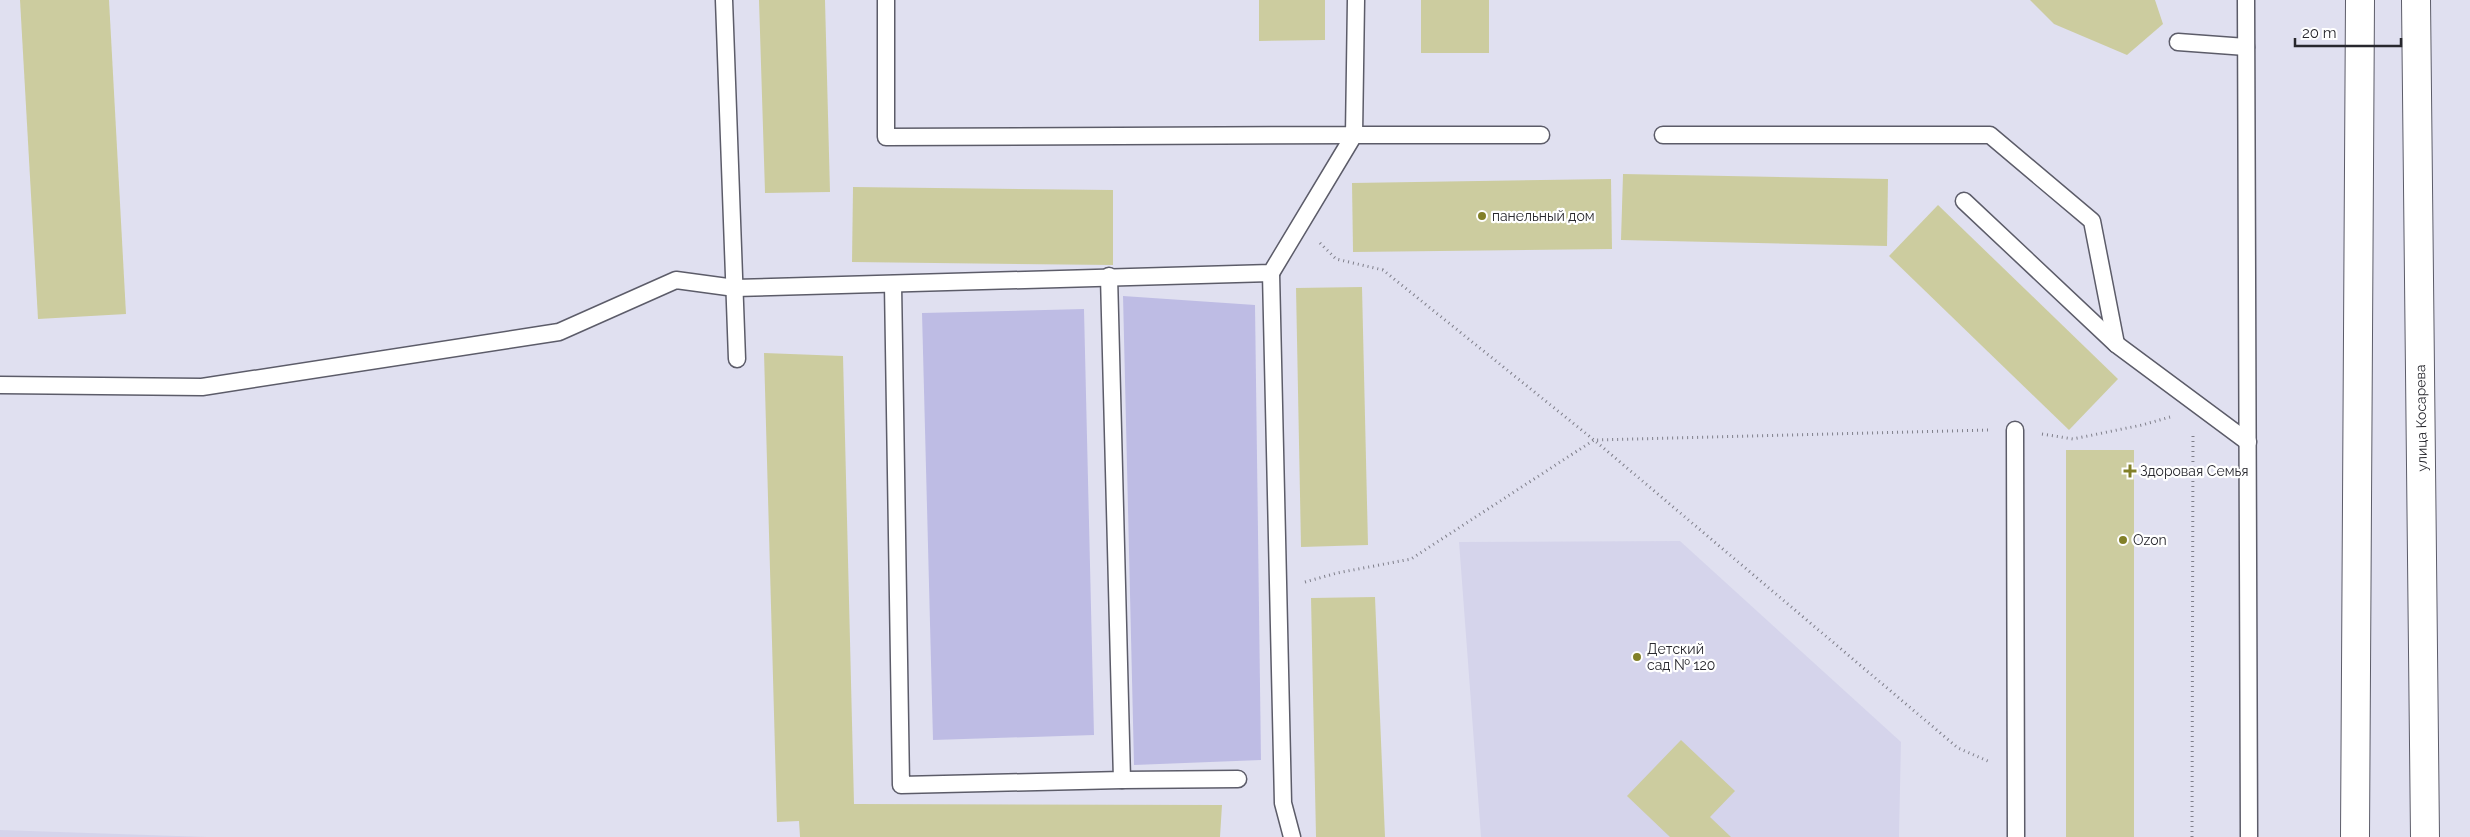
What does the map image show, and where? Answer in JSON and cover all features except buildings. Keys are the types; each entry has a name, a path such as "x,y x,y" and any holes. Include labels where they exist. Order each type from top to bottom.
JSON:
{"main road":[{"path":"2355,837 2360,0"},
{"name":"улица Косарева","path":"2416,0 2425,837"}],"lane":[{"path":"724,0 736,359"},
{"path":"886,0 886,137 1541,135"},
{"path":"1292,837 1283,803 1271,273 1354,135 1356,0"},
{"path":"2246,0 2249,837"},
{"path":"2178,42 2246,48"},
{"path":"1663,134 1990,135 2092,221 2116,344"},
{"path":"1964,201 2116,344 2248,442"},
{"path":"0,385 202,387 560,332 676,280 735,288 1109,276 1271,273"},
{"path":"1109,276 1122,780"},
{"path":"893,284 901,785 1238,779"},
{"path":"2015,430 2016,837"}],"path":[{"path":"1300,223 1336,259 1382,270 1594,440 1958,748 2016,774"},
{"path":"1278,590 1337,573 1411,559 1594,440 2015,430 2073,439 2142,425 2202,407"},
{"path":"2192,837 2192,437 2202,407"}],"shaded area":[{"path":"1123,296 1255,305 1261,760 1134,765"},
{"path":"1084,309 1094,735 933,740 922,313"},
{"name":"Детский сад № 120","path":"1680,541 1901,742 1899,837 1481,837 1459,542"},
{"path":"0,830 207,837 0,837"}],"place":[{"name":"панельный дом","path":"1482,216"},
{"name":"Здоровая Семья","path":"2130,471"},
{"name":"Ozon","path":"2123,540"},
{"name":"Детский сад № 120","path":"1637,657"}]}
